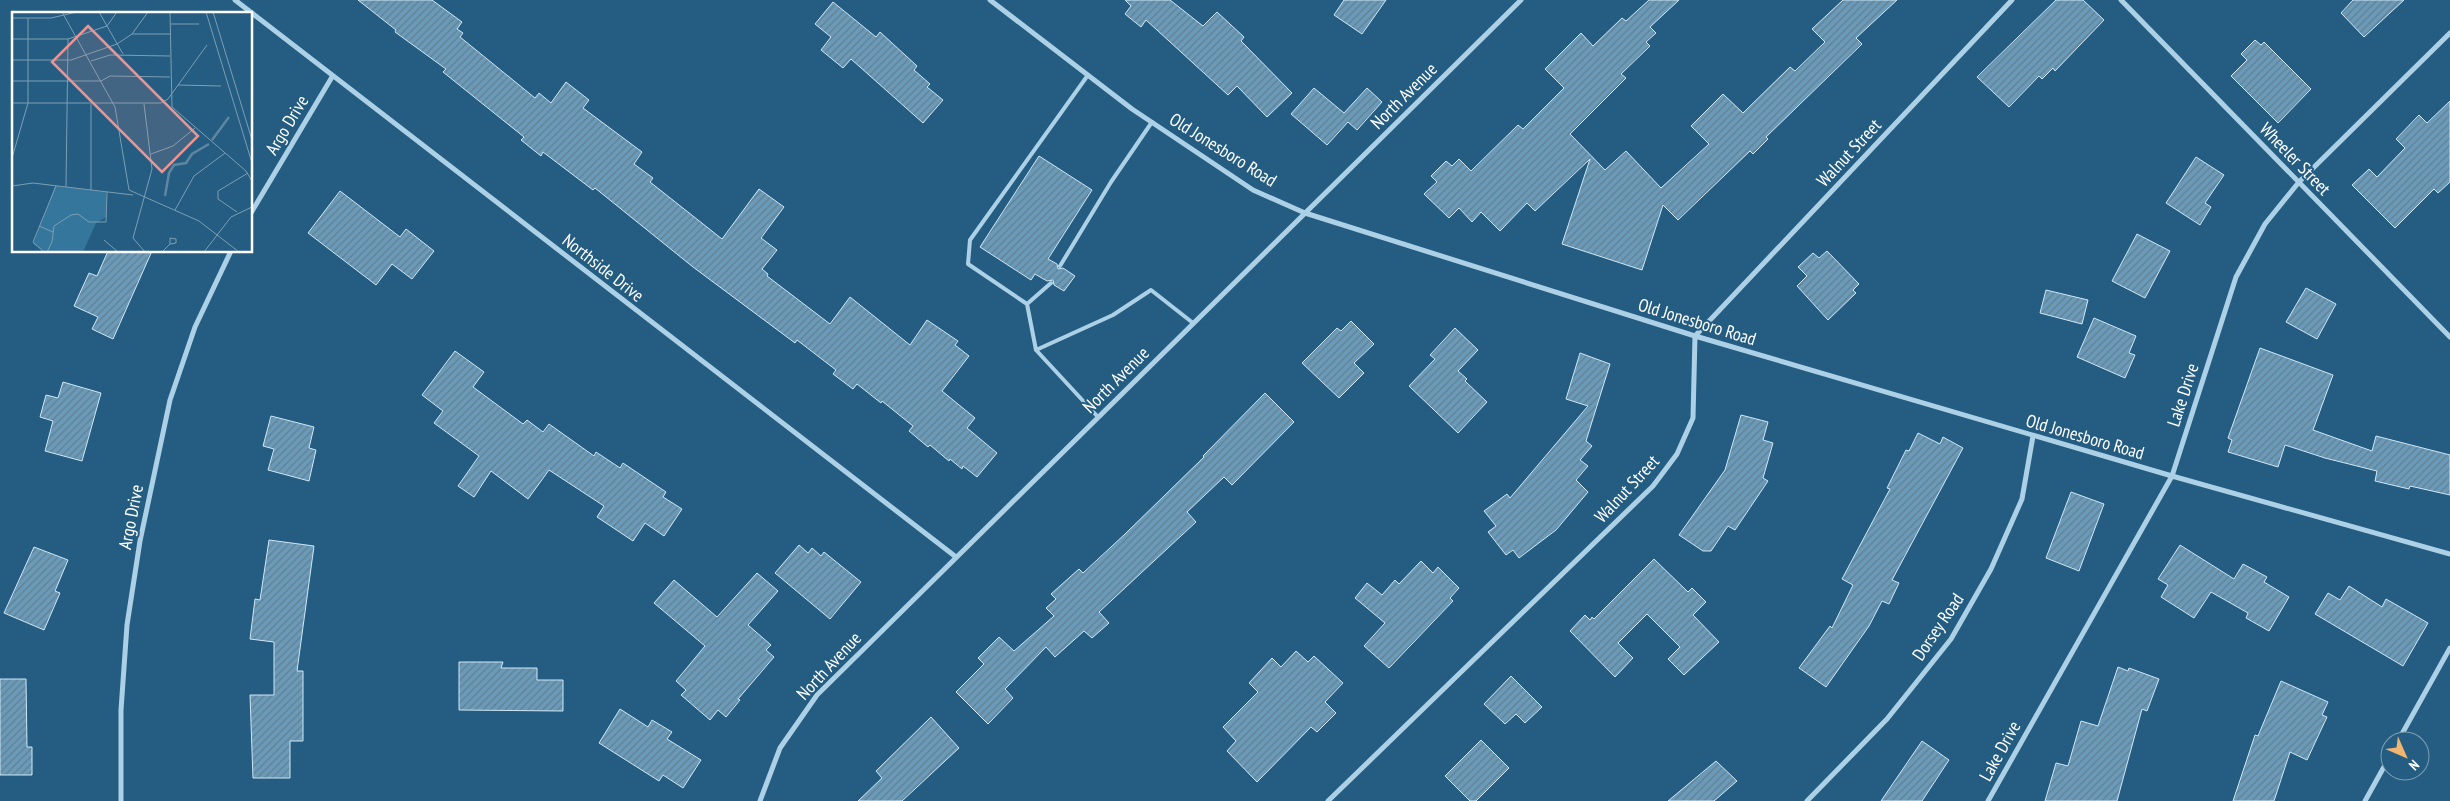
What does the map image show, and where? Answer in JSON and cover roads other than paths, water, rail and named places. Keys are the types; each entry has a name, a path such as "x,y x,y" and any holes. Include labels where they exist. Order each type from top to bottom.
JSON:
{"street":[{"name":"Northside Drive","path":"235,0 250,12"},
{"name":"Old Jonesboro Road","path":"990,0 1152,122 1253,190 1305,213 1694,336 2033,436 2450,554"},
{"name":"North Avenue","path":"760,801 780,748 817,695 1521,0"},
{"name":"Walnut Street","path":"1328,801 1653,486 1677,454 1693,418 1694,336 2012,0"},
{"name":"Wheeler Street","path":"2121,0 2450,337"},
{"name":"Northside Drive","path":"252,13 956,557"},
{"name":"Lake Drive","path":"1988,801 2172,476 2236,277 2264,224 2299,182 2450,33"},
{"name":"Argo Drive","path":"252,211 332,76"},
{"name":"Argo Drive","path":"121,801 121,710 127,625 140,541 170,400 195,327 231,252"},
{"name":"Dorsey Road","path":"1807,801 1887,719 1951,639 1991,568 2022,498 2033,436"},
{"path":"2404,731 2450,648"},
{"path":"2365,801 2380,774"}],"lane":[{"path":"1088,75 970,240 968,264 1027,304 1036,350 1098,417"},
{"path":"1060,266 1111,182 1152,122"},
{"path":"1027,304 1051,284"},
{"path":"1036,350 1112,315 1151,290 1193,323"}]}
